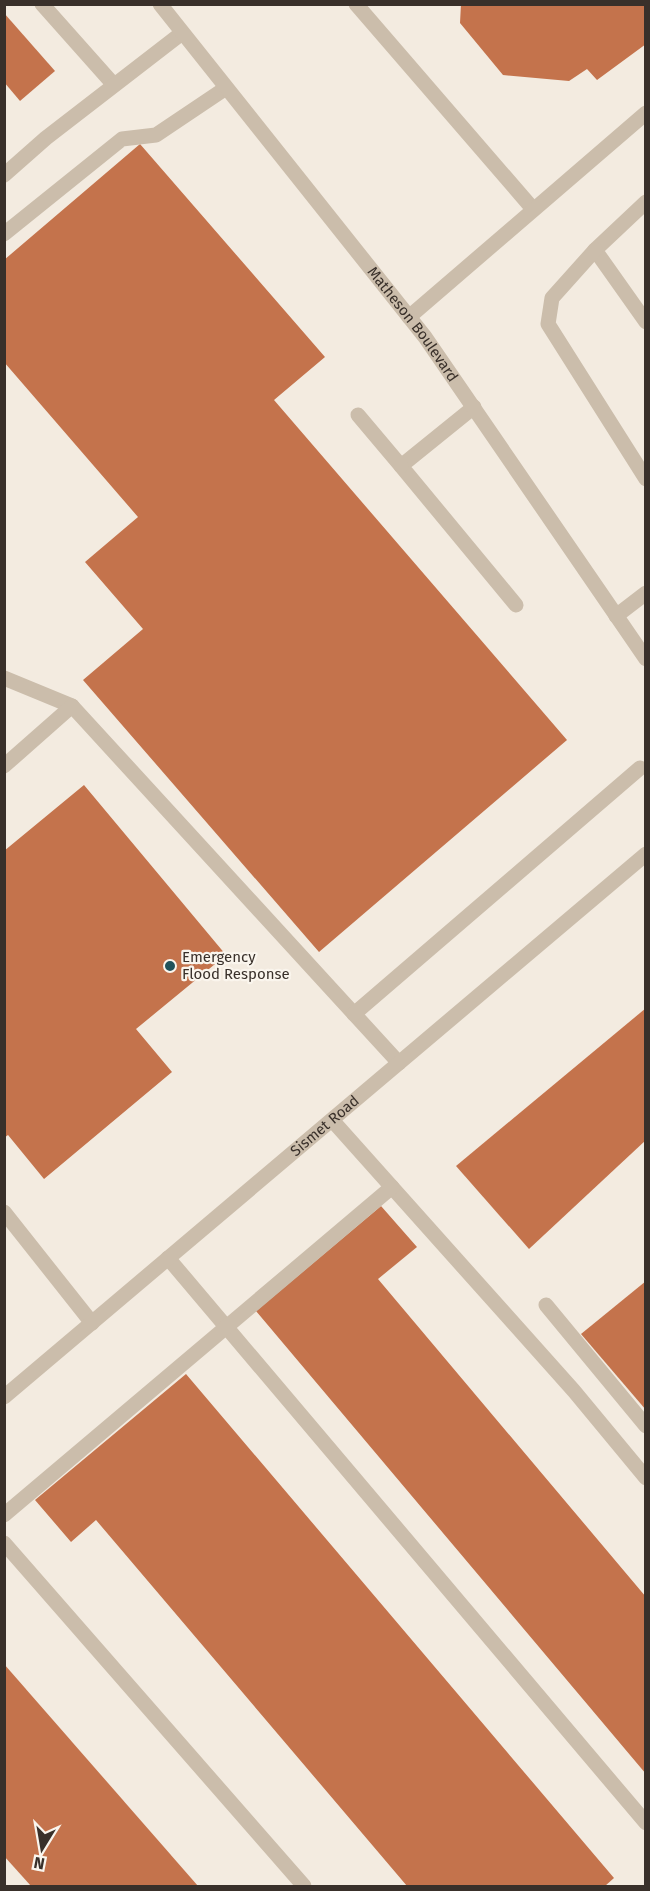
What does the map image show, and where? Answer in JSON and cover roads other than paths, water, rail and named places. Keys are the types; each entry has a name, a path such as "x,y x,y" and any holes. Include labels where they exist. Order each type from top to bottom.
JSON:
{"street":[{"path":"42,4 114,86"},
{"name":"Matheson Boulevard","path":"160,4 409,317 474,407 645,658"},
{"path":"356,4 533,210"},
{"path":"4,175 46,138 182,33"},
{"path":"4,234 122,139 156,135 226,88"},
{"path":"409,317 645,113"},
{"path":"645,202 595,250 552,298 548,324 645,479"},
{"path":"595,250 645,322"},
{"path":"401,466 474,407"},
{"path":"358,415 516,605"},
{"path":"616,616 645,593"},
{"path":"4,678 72,706 399,1063"},
{"path":"4,766 72,706"},
{"path":"354,1014 640,768"},
{"name":"Sismet Road","path":"4,1396 645,854"},
{"path":"332,1120 574,1390 645,1478"},
{"path":"4,1515 392,1186"},
{"path":"4,1212 92,1323"},
{"path":"168,1258 645,1823"},
{"path":"546,1305 645,1426"},
{"path":"4,1543 304,1887"}],"place":[{"name":"Emergency Flood Response","path":"170,966"}]}
